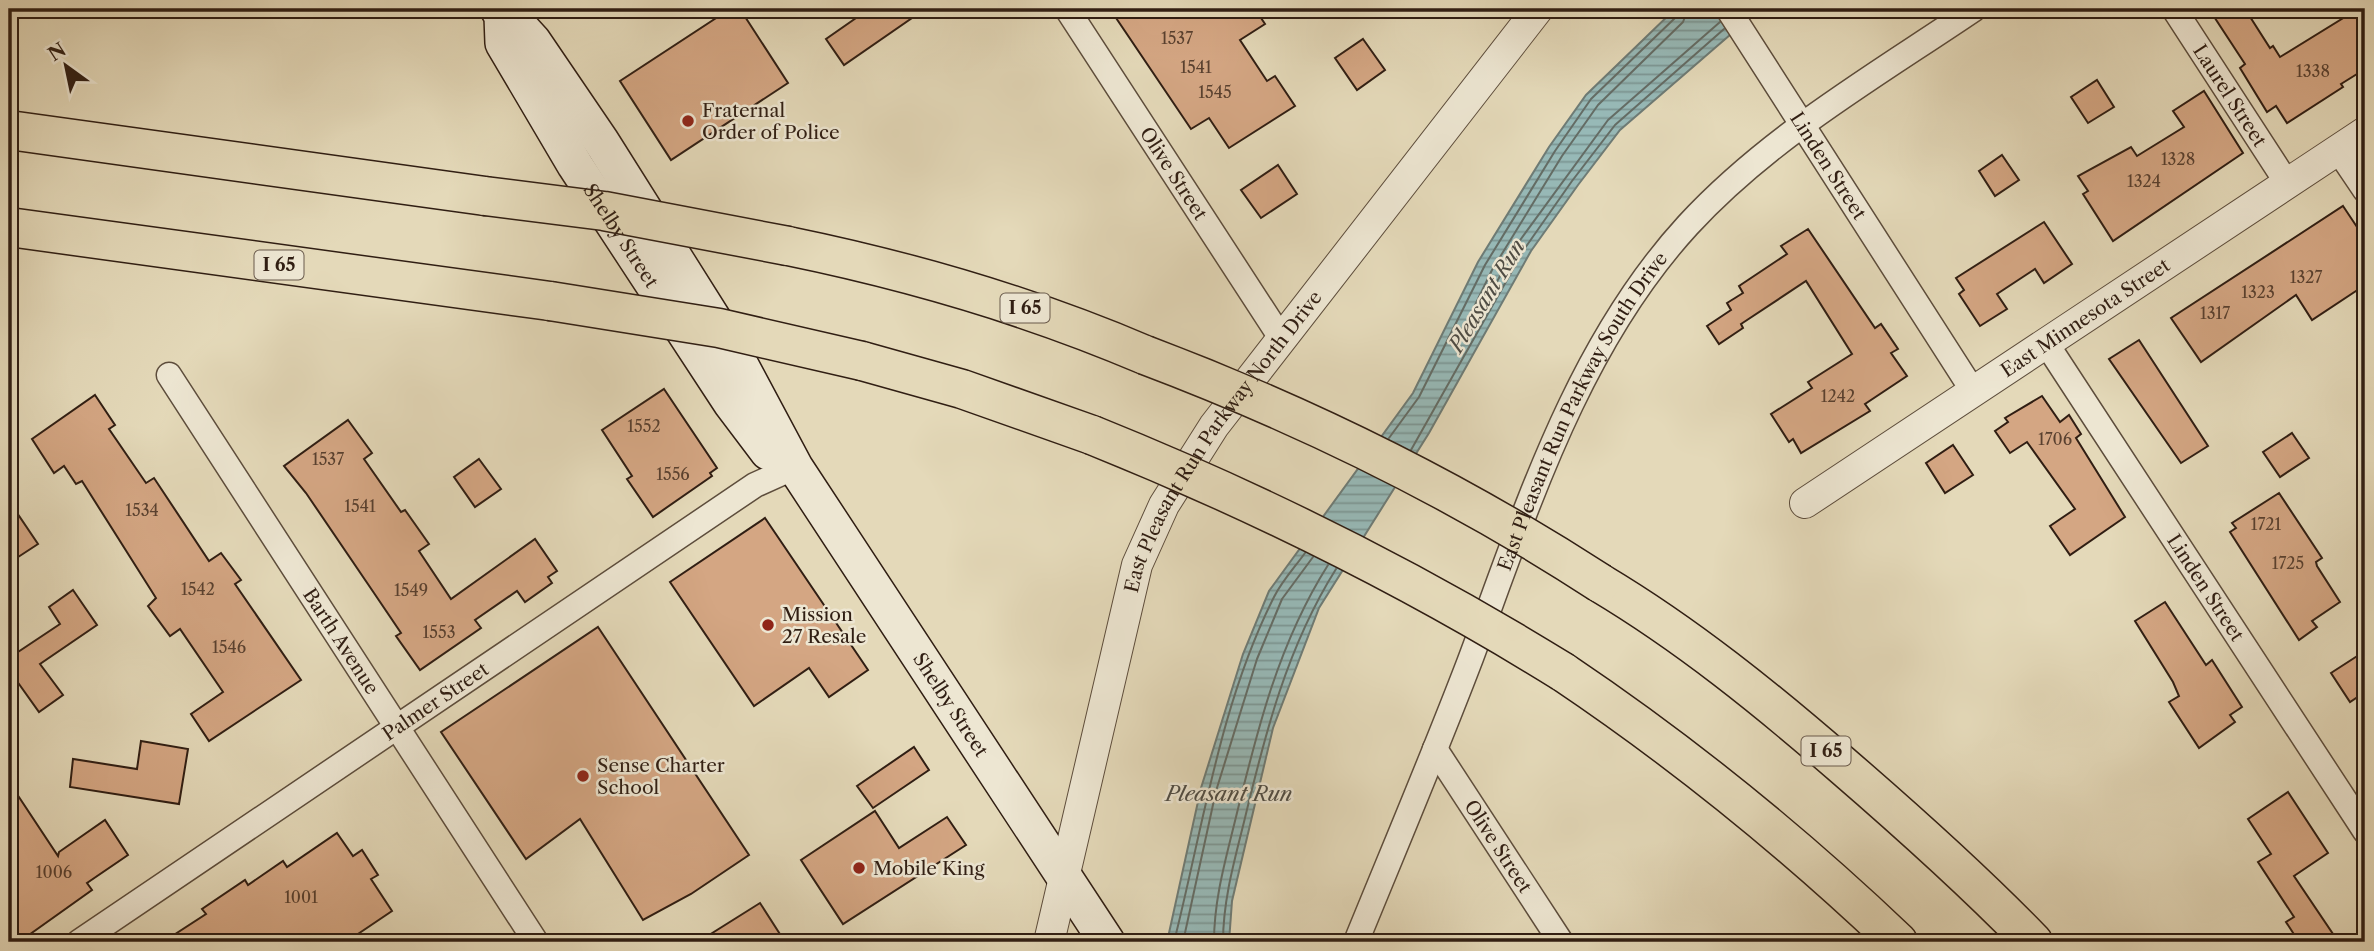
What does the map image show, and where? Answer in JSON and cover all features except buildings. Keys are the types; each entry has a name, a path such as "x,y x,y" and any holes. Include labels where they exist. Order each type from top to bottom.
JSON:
{"highway":[{"path":"9,103 351,178"},
{"name":"I 65","path":"9,130 629,215 856,260 1026,309 1216,381 1372,453 1495,518 1640,607 1772,704 1979,886 2033,942"},
{"name":"I 65","path":"9,227 550,301 719,328 862,361 1010,405 1092,435 1227,492 1383,568 1478,620 1563,673 1683,757 1825,875 1898,942"}],"main road":[{"name":"Shelby Street","path":"500,13 512,18 533,41 601,141 732,349 795,467 1107,942"}],"street":[{"name":"Olive Street","path":"1067,9 1281,338"},
{"name":"East Pleasant Run Parkway North Drive","path":"1049,942 1137,565 1164,505 1196,453 1281,338 1538,9"},
{"name":"Linden Street","path":"1728,9 1973,391"},
{"name":"East Pleasant Run Parkway South Drive","path":"1356,942 1435,750 1517,531 1588,369 1614,321 1651,268 1705,207 1764,152 1974,9"},
{"name":"Laurel Street","path":"2174,9 2287,183"},
{"name":"East Minnesota Street","path":"1805,503 2365,132"},
{"path":"2338,150 2365,190"},
{"name":"Linden Street","path":"2046,343 2365,831"},
{"name":"Barth Avenue","path":"169,375 536,942"},
{"name":"Palmer Street","path":"79,942 755,485 795,467"},
{"name":"Olive Street","path":"1435,750 1562,942"}],"water":[{"name":"Pleasant Run","path":"1675,9 1760,9 1620,130 1531,251 1429,433 1319,608 1273,728 1232,901 1229,942 1167,942 1201,788 1243,654 1269,591 1413,393 1478,262 1549,147 1586,95"}],"place":[{"name":"Fraternal Order of Police","path":"688,121"},
{"name":"Mission 27 Resale","path":"768,625"},
{"name":"Sense Charter School","path":"583,776"},
{"name":"Mobile King","path":"859,868"}]}
